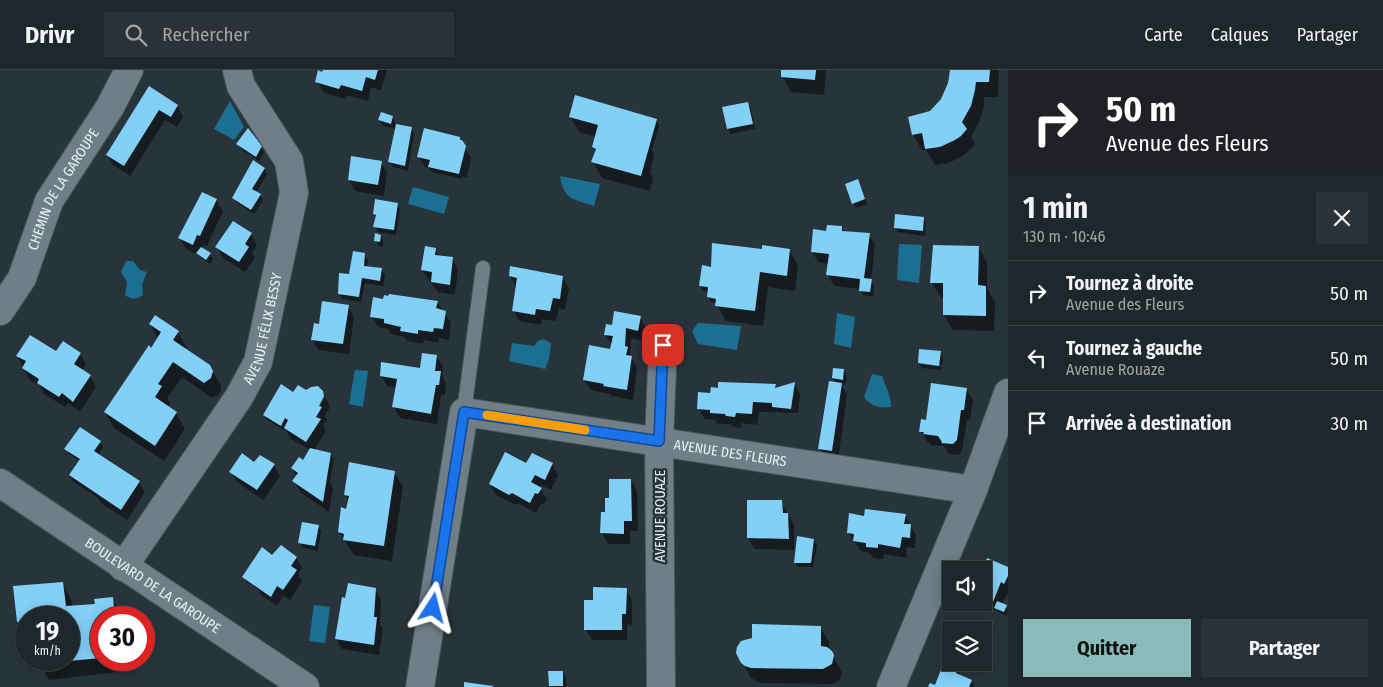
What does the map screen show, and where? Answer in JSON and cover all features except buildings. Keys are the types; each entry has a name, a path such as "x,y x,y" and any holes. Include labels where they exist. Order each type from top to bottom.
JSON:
{"street":[{"name":"CHEMIN DE LA GAROUPE","path":"0,311 22,278 49,201 110,108 129,70"},
{"name":"AVENUE FÉLIX BESSY","path":"123,567 240,397 258,362 294,193 289,162 241,86 237,70"},
{"name":"AVENUE ROUAZE","path":"660,687 659,441 663,345"},
{"path":"891,687 973,490 1008,393"},
{"name":"AVENUE DES FLEURS","path":"464,412 973,490"},
{"path":"420,687 464,412"},
{"name":"BOULEVARD DE LA GAROUPE","path":"0,483 305,687"}],"lane":[{"path":"464,412 482,268"}],"water":[{"path":"230,101 244,127 234,140 214,129"},
{"path":"560,176 600,184 594,206 575,200 567,194"},
{"path":"413,187 449,197 444,214 408,204"},
{"path":"899,244 922,245 919,283 897,280"},
{"path":"126,261 133,261 140,270 147,272 142,285 143,295 136,299 125,295 127,282 121,272"},
{"path":"837,313 855,317 851,348 834,344"},
{"path":"698,323 741,326 737,350 698,344 692,331"},
{"path":"543,339 551,343 549,359 545,369 509,361 512,343 534,346"},
{"path":"355,370 368,371 363,407 349,404"},
{"path":"872,374 882,376 891,407 876,406 864,397"},
{"path":"314,605 330,607 325,643 309,641"}],"slow traffic":[{"path":"487,415 585,430"}],"route":[{"path":"433,608 464,412 659,441 663,345"}]}
